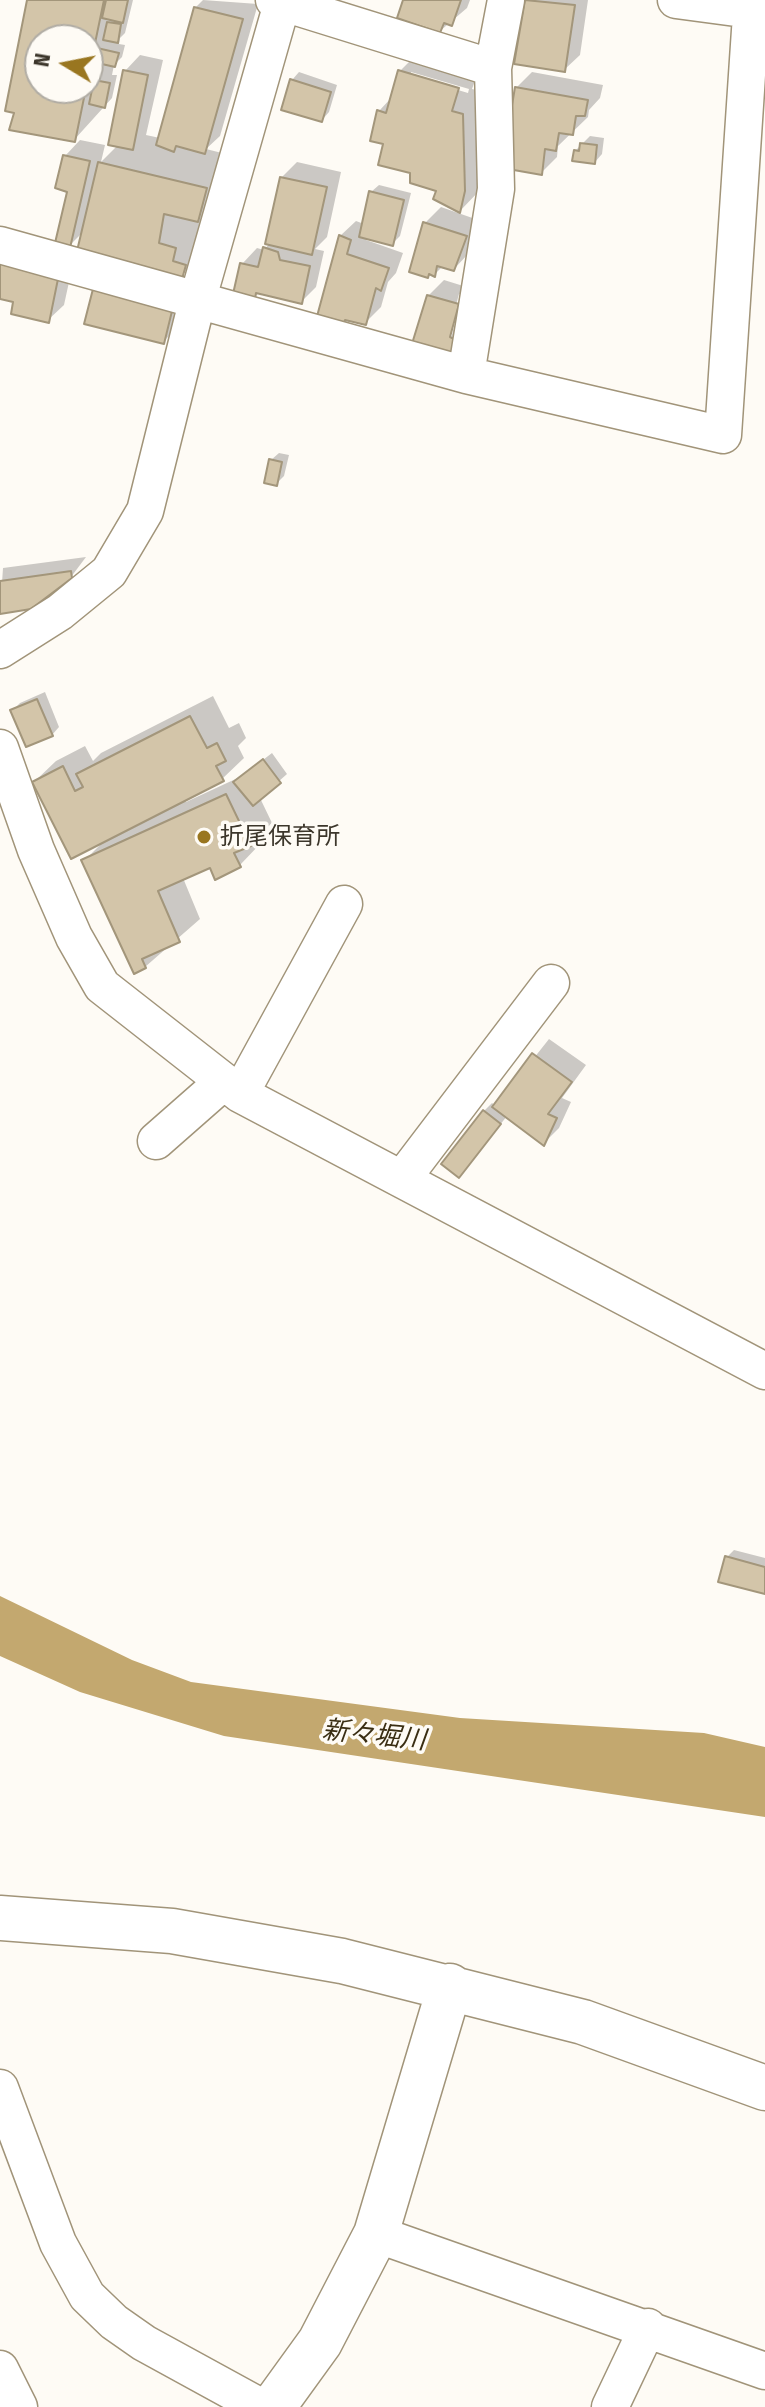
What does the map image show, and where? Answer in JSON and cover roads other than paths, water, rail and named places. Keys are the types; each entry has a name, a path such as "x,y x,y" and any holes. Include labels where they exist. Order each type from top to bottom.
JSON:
{"street":[{"path":"466,375 496,189 493,68 506,0"},
{"path":"0,245 466,375 723,435 755,99 752,5 676,0"},
{"path":"0,650 60,612 109,572 145,511 198,298 280,1 493,68"},
{"path":"0,748 12,821 102,986 231,1089 765,1371"},
{"path":"156,1141 231,1089 344,904"},
{"path":"402,1179 551,983"},
{"path":"0,1918 172,1931 342,1961 583,2022 765,2088"},
{"path":"273,2407 320,2342 376,2234 450,1986"},
{"path":"0,2088 58,2243 87,2296 114,2322 144,2343 261,2407"},
{"path":"376,2234 648,2327 765,2371"},
{"path":"610,2407 648,2327"},
{"path":"0,2369 19,2407"}],"water":[{"name":"新々堀川","path":"0,1596 132,1660 191,1682 460,1718 704,1733 765,1747 765,1817 224,1736 80,1692 0,1656"}],"place":[{"name":"折尾保育所","path":"204,837"}]}
